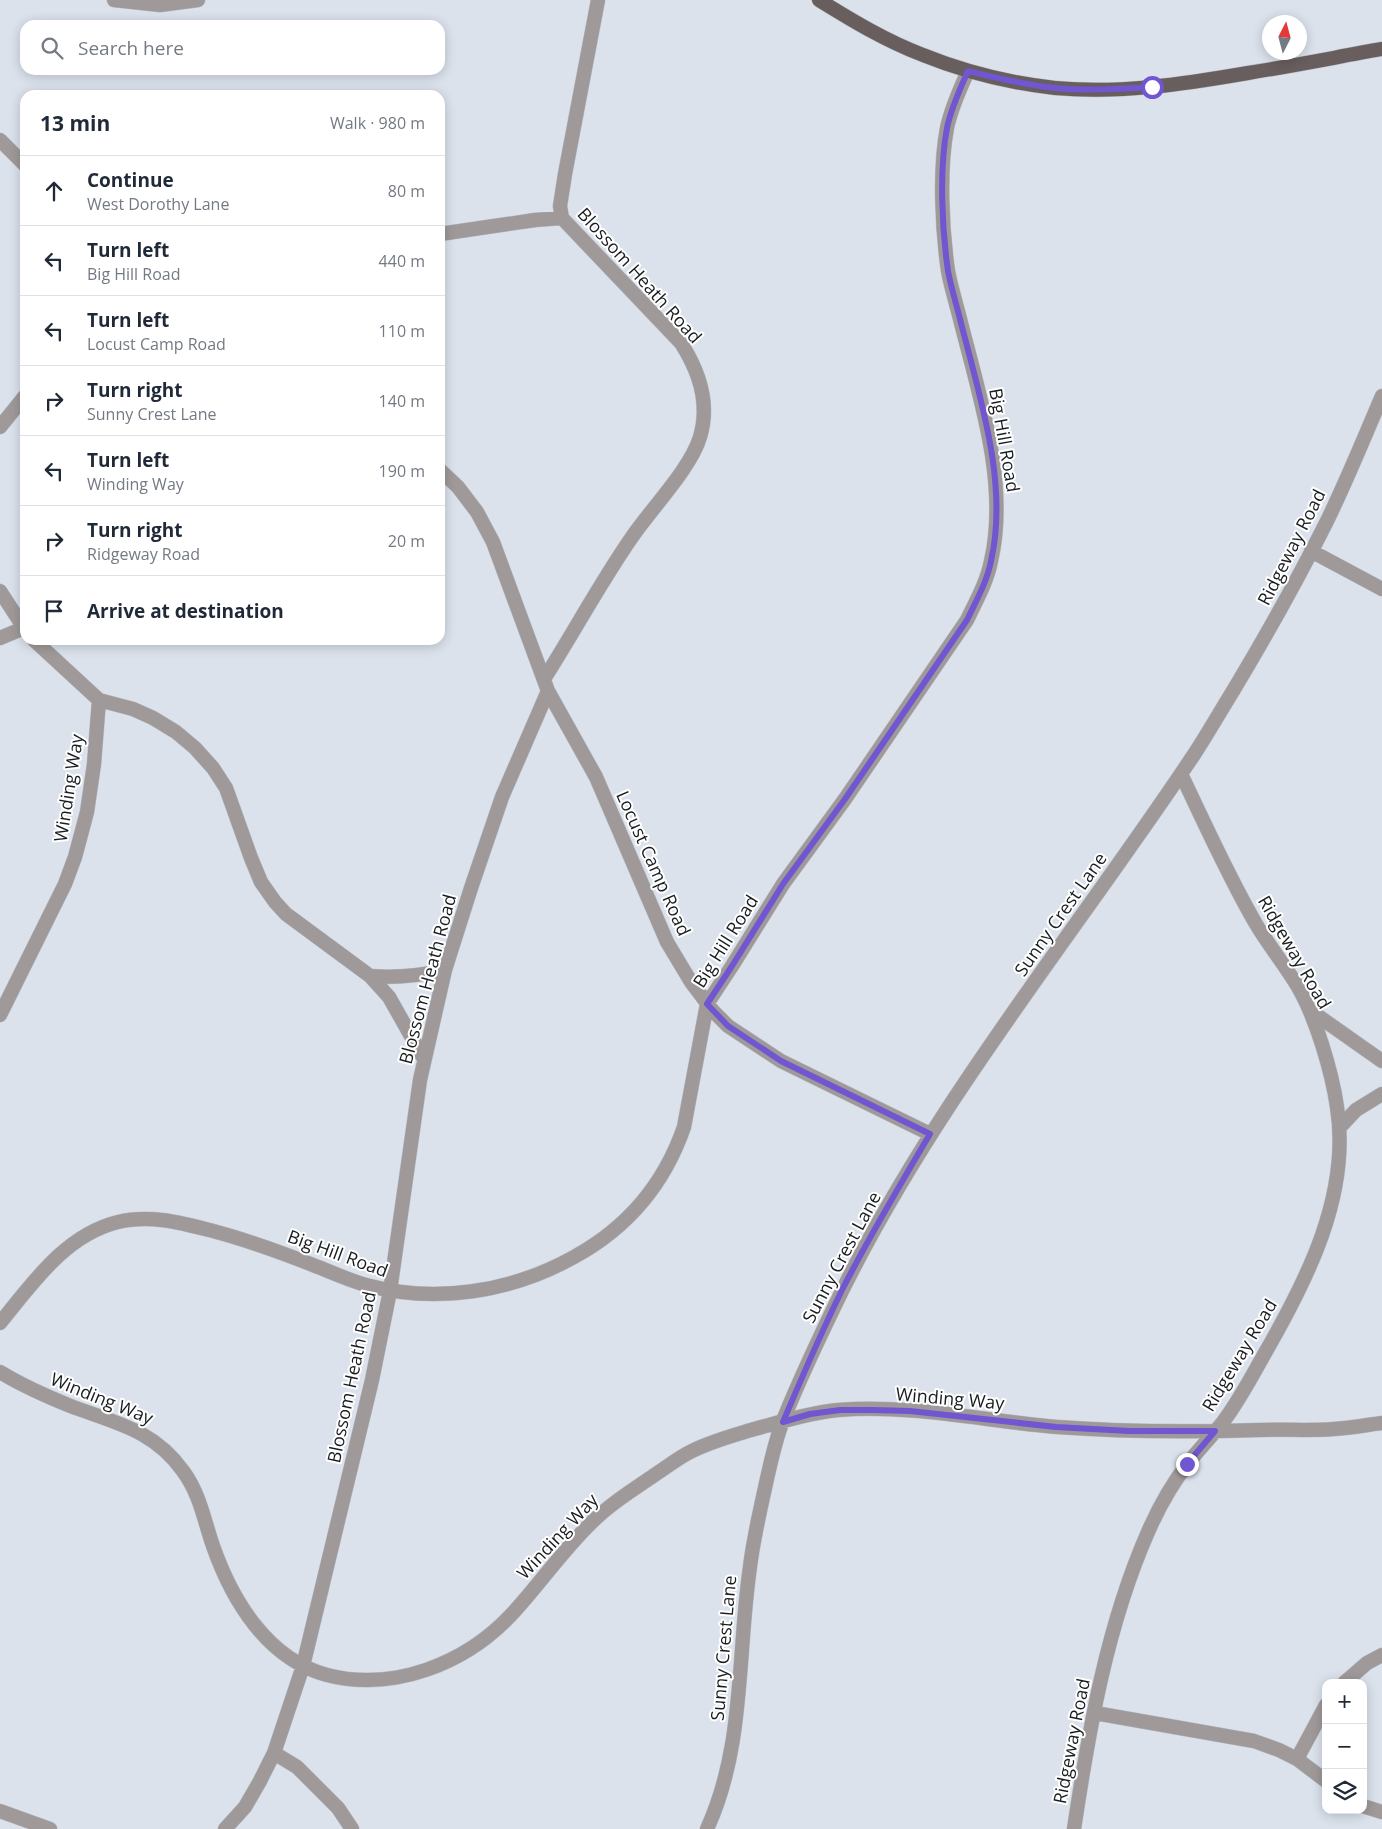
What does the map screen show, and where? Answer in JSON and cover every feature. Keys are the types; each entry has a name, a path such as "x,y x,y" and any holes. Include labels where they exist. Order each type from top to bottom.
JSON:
{"main road":[{"path":"819,0 883,38 922,55 968,71 1010,81 1056,88 1103,90 1200,82 1382,49"}],"street":[{"path":"114,0 160,5 198,0"},
{"name":"Blossom Heath Road","path":"225,1829 244,1807 274,1753 303,1666 372,1380 390,1291 424,1059 445,970 471,888 502,797 546,685 596,592 632,536 693,454 704,420 704,402 700,381 692,360 682,343 562,218 560,206 565,174 598,0"},
{"name":"Big Hill Road","path":"0,1323 47,1266 69,1247 94,1231 116,1222 135,1218 178,1222 221,1233 270,1248 364,1284 390,1291 425,1294 460,1293 490,1289 523,1280 557,1266 585,1251 634,1212 652,1190 666,1169 684,1127 707,1004 783,884 845,799 967,620 981,592 991,562 996,532 998,501 996,481 983,412 949,273 944,212 944,152 948,126 968,71"},
{"path":"0,140 20,160"},
{"path":"445,233 535,220 562,218"},
{"name":"Ridgeway Road","path":"1074,1829 1084,1763 1110,1645 1129,1582 1149,1530 1187,1464 1215,1431 1241,1395 1279,1328 1318,1250 1334,1194 1340,1127 1333,1089 1311,1011 1298,986 1256,923 1220,856 1181,774 1252,658 1311,551 1327,520 1382,396"},
{"path":"0,427 20,402"},
{"name":"Locust Camp Road","path":"445,475 458,487 477,512 494,542 546,685 596,777 667,942 691,982 707,1004 728,1026 781,1061 930,1134"},
{"path":"1311,551 1382,589"},
{"path":"0,590 20,622"},
{"path":"0,638 20,630"},
{"path":"38,645 99,700 133,709 153,718 176,732 196,748 213,768 226,788 254,866 261,882 275,902 286,914 370,976 388,998 424,1059"},
{"name":"Winding Way","path":"0,1015 65,884 77,850 87,812 94,764 99,700"},
{"name":"Sunny Crest Lane","path":"707,1829 725,1780 732,1749 740,1685 749,1573 755,1534 771,1460 783,1422 817,1342 882,1217 930,1134 976,1064 1124,858 1181,774"},
{"path":"370,976 393,978 418,976 445,970"},
{"path":"1311,1011 1382,1061"},
{"path":"1340,1127 1356,1110 1382,1094"},
{"name":"Winding Way","path":"0,1372 23,1386 136,1430 155,1441 170,1453 196,1492 213,1546 228,1582 244,1611 259,1631 303,1666 332,1676 362,1681 387,1680 432,1668 462,1653 488,1636 510,1616 586,1528 619,1499 691,1451 722,1439 810,1414 840,1410 910,1411 1056,1427 1129,1431 1333,1429 1382,1423"},
{"path":"1349,1679 1367,1663 1382,1655"},
{"path":"1297,1759 1322,1712"},
{"path":"1095,1713 1254,1741 1297,1759 1322,1778"},
{"path":"274,1753 297,1767 338,1808 352,1829"},
{"path":"1367,1807 1382,1812"},
{"path":"0,1811 50,1829"}],"route":[{"path":"1152,87 1103,90 1056,88 1010,81 968,71 955,102 948,126 944,152 943,203 945,246 949,273 983,412 996,481 998,501 996,532 991,562 981,592 967,620 845,799 783,884 707,1004 728,1026 781,1061 930,1134 843,1289 817,1342 783,1422 810,1414 840,1410 873,1410 910,1411 1056,1427 1129,1431 1215,1431 1187,1464"}]}
